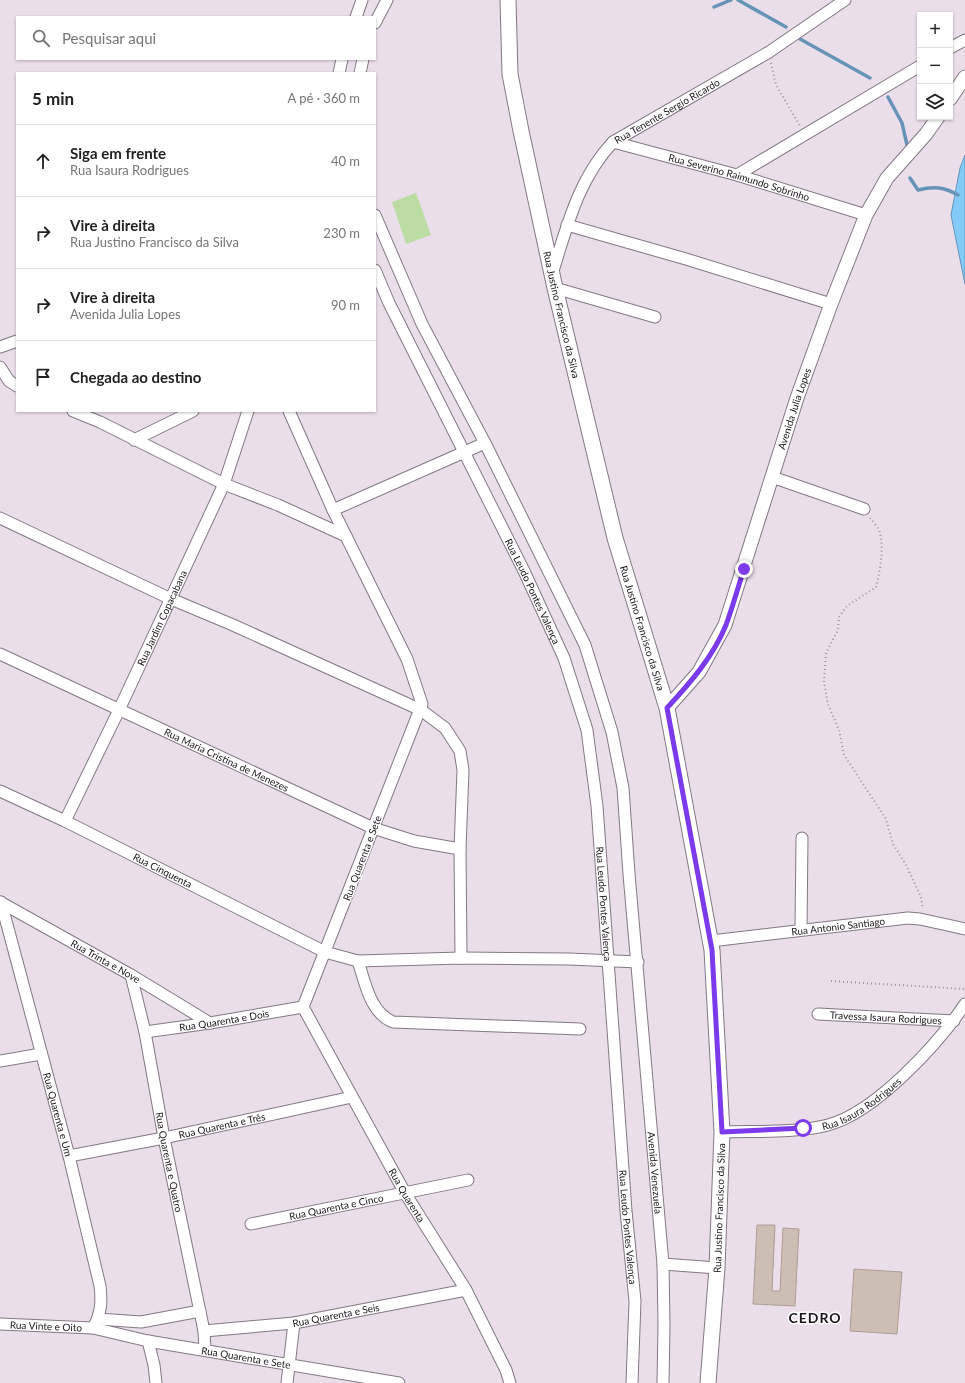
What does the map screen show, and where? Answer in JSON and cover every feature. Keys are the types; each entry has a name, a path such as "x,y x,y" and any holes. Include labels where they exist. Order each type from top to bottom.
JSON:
{"main road":[{"name":"Rua Justino Francisco da Silva","path":"508,0 510,74 520,130 615,538 667,708 711,941 722,1132 717,1268 708,1383"}],"street":[{"path":"356,16 362,0"},
{"path":"376,21 387,0"},
{"name":"Rua Tenente Sergio Ricardo","path":"554,281 567,226 576,199 587,176 601,155 613,142 644,122 769,52 845,0"},
{"path":"953,46 965,40"},
{"path":"339,72 342,60"},
{"path":"360,72 363,60"},
{"path":"737,176 917,68"},
{"path":"953,95 965,77"},
{"name":"Avenida Julia Lopes","path":"667,708 699,672 725,626 797,398 830,304 866,215 887,178 926,134 936,120"},
{"name":"Rua Severino Raimundo Sobrinho","path":"613,142 737,176 866,215"},
{"path":"376,217 422,324 485,443 585,645 612,732 623,788 629,874 638,962"},
{"path":"567,226 686,259 830,304"},
{"name":"Rua Leudo Pontes Valença","path":"376,272 389,303 465,451 524,571 564,658 586,730 597,806 626,1211 635,1301 632,1383"},
{"path":"554,281 655,317"},
{"path":"0,347 16,341"},
{"path":"0,367 9,381 16,385"},
{"path":"75,412 100,422 224,484 278,505 346,536"},
{"path":"134,440 191,412"},
{"name":"Rua Jardim Copacabana","path":"65,821 119,710 224,484 248,412"},
{"path":"288,412 333,510 407,659 421,698 420,710"},
{"path":"333,510 485,443"},
{"path":"772,477 864,509"},
{"path":"0,518 171,599 240,628 420,710 445,728 460,751 463,770 460,849 461,958"},
{"name":"Rua Maria Cristina de Menezes","path":"0,654 373,828 414,841 460,849"},
{"name":"Rua Quarenta e Sete","path":"303,1007 420,710"},
{"name":"Rua Cinquenta","path":"0,791 65,821 325,952 358,961 461,958 569,959 638,962"},
{"path":"802,838 802,930"},
{"name":"Rua Trinta e Nove","path":"0,902 131,975 210,1023"},
{"name":"Rua Quarenta e Um","path":"0,902 69,1156 100,1286 102,1299 95,1324"},
{"name":"Rua Antonio Santiago","path":"711,941 899,919 925,920 965,929"},
{"path":"358,961 373,1004 384,1019 393,1022 580,1029"},
{"name":"Avenida Venezuela","path":"638,962 663,1264 664,1325 662,1383"},
{"name":"Rua Quarenta e Quatro","path":"131,975 145,1032 164,1138 204,1331 204,1350"},
{"name":"Rua Isaura Rodrigues","path":"722,1132 803,1128 828,1125 844,1118 894,1086 954,1021 965,1004"},
{"name":"Rua Quarenta e Dois","path":"145,1032 210,1023 303,1007"},
{"name":"Rua Quarenta","path":"303,1007 405,1193 466,1290 506,1370 510,1383"},
{"name":"Travessa Isaura Rodrigues","path":"818,1014 954,1021"},
{"path":"0,1061 41,1054"},
{"name":"Rua Quarenta e Três","path":"69,1156 164,1138 352,1097"},
{"name":"Rua Quarenta e Cinco","path":"251,1224 468,1180"},
{"path":"663,1264 717,1268"},
{"name":"Rua Quarenta e Seis","path":"204,1331 294,1323 466,1290"},
{"path":"95,1324 141,1322 200,1312"},
{"path":"287,1383 294,1323"},
{"name":"Rua Vinte e Oito","path":"0,1324 95,1324"},
{"name":"Rua Quarenta e Sete","path":"95,1324 148,1342 400,1383"},
{"path":"148,1342 153,1358 156,1383"}],"path":[{"path":"769,52 776,85 806,134"},
{"path":"864,509 880,532 881,548 879,574 876,587 847,606 839,617 838,630 826,653 824,682 828,704 839,730 844,755 886,819 893,844 906,865 921,897 925,920"},
{"path":"831,981 965,989"}],"green space":[{"path":"416,193 431,235 406,244 392,202"}],"water":[{"path":"965,155 965,284 951,215 960,168"}],"building":[{"path":"757,1225 775,1225 772,1291 780,1291 783,1228 799,1229 795,1306 753,1304"},
{"path":"854,1269 902,1272 897,1334 850,1331"}],"waterway":[{"path":"714,7 731,0"},
{"path":"738,0 786,27"},
{"path":"800,39 870,78"},
{"path":"888,97 902,123 907,145"},
{"path":"910,178 918,190 939,188 948,190 958,195"}],"district":[{"name":"CEDRO","path":"815,1318"}],"route":[{"path":"744,569 725,626 711,652 699,672 667,708 712,950 722,1132 803,1128"}]}
